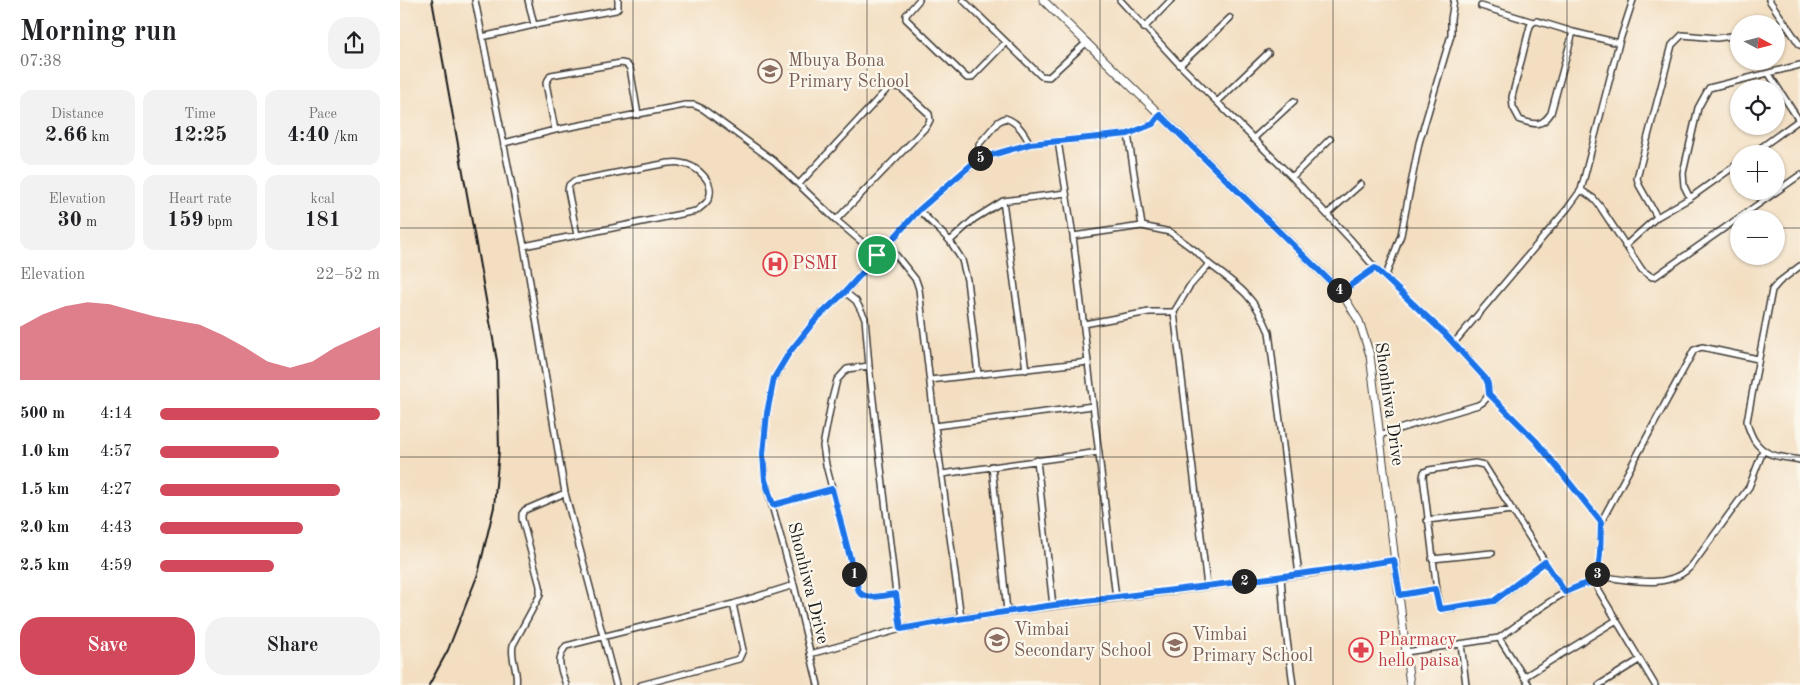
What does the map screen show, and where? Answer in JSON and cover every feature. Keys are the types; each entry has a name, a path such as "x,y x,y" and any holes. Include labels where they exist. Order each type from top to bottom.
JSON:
{"street":[{"path":"475,0 524,246 565,493 616,685"},
{"path":"528,0 534,26"},
{"path":"482,37 616,10 618,8 618,0"},
{"path":"919,0 906,14 906,19 967,78 971,78 1006,42"},
{"path":"963,0 1040,76 1049,77 1087,42"},
{"path":"1043,0 1160,115"},
{"path":"1120,0 1144,28 1292,177 1375,268 1454,343 1486,379 1489,394 1487,399 1478,405 1379,435"},
{"path":"1144,28 1171,0"},
{"path":"1385,278 1401,235 1419,143 1451,35 1454,0"},
{"path":"1454,343 1581,190 1619,43 1633,0"},
{"path":"1769,0 1779,15"},
{"path":"1481,6 1533,22 1537,21 1619,43"},
{"path":"1180,65 1230,18"},
{"path":"1533,22 1530,26 1512,97 1513,107 1520,120 1532,124 1546,120 1551,113 1573,32"},
{"path":"1785,24 1800,45"},
{"path":"1657,217 1637,178 1672,45 1682,35 1717,38 1730,37"},
{"path":"1217,102 1268,53"},
{"path":"555,130 546,83 551,75 621,63 626,64 630,68 638,114"},
{"path":"1690,198 1684,186 1684,173 1698,108 1709,88 1800,65"},
{"path":"1765,145 1799,121 1769,74"},
{"path":"799,184 890,86 902,88 929,114 930,120 927,126 836,220"},
{"path":"1253,139 1294,101"},
{"path":"504,142 555,130 694,105 703,108 774,161 836,220 877,255"},
{"name":"Shonhiwa Drive","path":"818,685 794,585 765,480 763,454 767,413 774,378 789,353 816,319 845,292 919,210 978,159 1030,144 1128,134 1153,124 1160,115 1341,292 1359,321 1370,355 1410,685"},
{"path":"978,159 979,144 998,122 1006,118 1020,128 1030,144"},
{"path":"1128,134 1142,226"},
{"path":"1292,177 1330,138"},
{"path":"1058,140 1073,236 1116,598"},
{"path":"524,246 696,211 708,201 710,186 707,179 695,169 680,162 574,182 569,185 568,190 577,235"},
{"path":"1625,246 1657,217 1690,198 1730,169"},
{"path":"1581,190 1593,198 1599,205 1642,270 1648,275 1656,276 1800,175"},
{"path":"1327,214 1361,184"},
{"path":"950,241 974,219 1003,200 1066,193"},
{"path":"1003,200 1026,370"},
{"path":"919,210 950,241 962,260 967,280 978,375"},
{"path":"1073,236 1142,226 1174,235 1247,294 1260,312 1269,332 1299,575"},
{"path":"888,245 916,280 961,618"},
{"path":"1207,586 1174,312 1189,287 1209,264"},
{"path":"1800,266 1773,288 1747,421 1749,432 1763,451 1800,460"},
{"path":"1341,292 1375,268"},
{"path":"845,292 856,301 864,318 868,366 901,629"},
{"path":"1084,324 1149,312 1174,312"},
{"path":"1593,583 1600,558 1601,522 1694,350 1702,347 1758,359"},
{"path":"930,380 1088,362"},
{"path":"868,366 847,369 837,380 823,446 826,465 859,592 867,597 896,594"},
{"path":"1489,394 1536,441 1601,522"},
{"path":"935,426 1093,406"},
{"path":"1596,576 1660,582 1673,579 1684,573 1693,564 1749,487 1763,451"},
{"path":"942,474 1099,452"},
{"path":"1036,460 1052,606"},
{"path":"1545,562 1490,603 1441,609 1435,589 1422,477 1424,472 1475,463 1486,467 1565,592"},
{"path":"992,466 1007,611"},
{"path":"773,505 832,489"},
{"path":"516,685 517,678 512,651 513,646 540,595 540,586 522,514 525,510 565,493"},
{"path":"1427,520 1513,510"},
{"path":"1432,559 1492,553"},
{"path":"810,654 901,629 961,618 1299,575 1394,560"},
{"path":"1281,577 1292,685"},
{"path":"1406,652 1499,638 1565,592 1584,584 1593,583"},
{"path":"1593,583 1655,685"},
{"path":"566,685 559,662 560,653 566,646 733,604 794,585"},
{"path":"1400,595 1435,589"},
{"path":"641,685 739,659 743,650 733,604"},
{"path":"1524,677 1615,621"},
{"path":"1499,638 1529,685"},
{"path":"1461,644 1466,685"},
{"path":"1599,685 1639,660"}],"railway":[{"path":"429,685 448,650 478,574 494,507 499,451 497,361 432,0"}],"place":[{"name":"Mbuya Bona Primary School","path":"770,71"},
{"name":"PSMI","path":"775,264"},
{"name":"Vimbai Secondary School","path":"997,640"},
{"name":"Vimbai Primary School","path":"1175,645"},
{"name":"Pharmacy hello paisa","path":"1361,650"}],"route":[{"path":"1160,115 1341,292 1375,268 1444,333 1486,379 1490,389 1489,394 1536,441 1601,522 1600,558 1593,583 1584,584 1565,592 1545,562 1490,603 1441,609 1435,589 1400,595 1394,560 1313,573 1007,611 901,629 896,594 867,597 859,592 832,489 773,505 765,480 763,454 767,413 774,378 789,353 816,319 845,292 877,255 919,210 978,159 1030,144 1128,134 1153,124 1160,115"}]}
